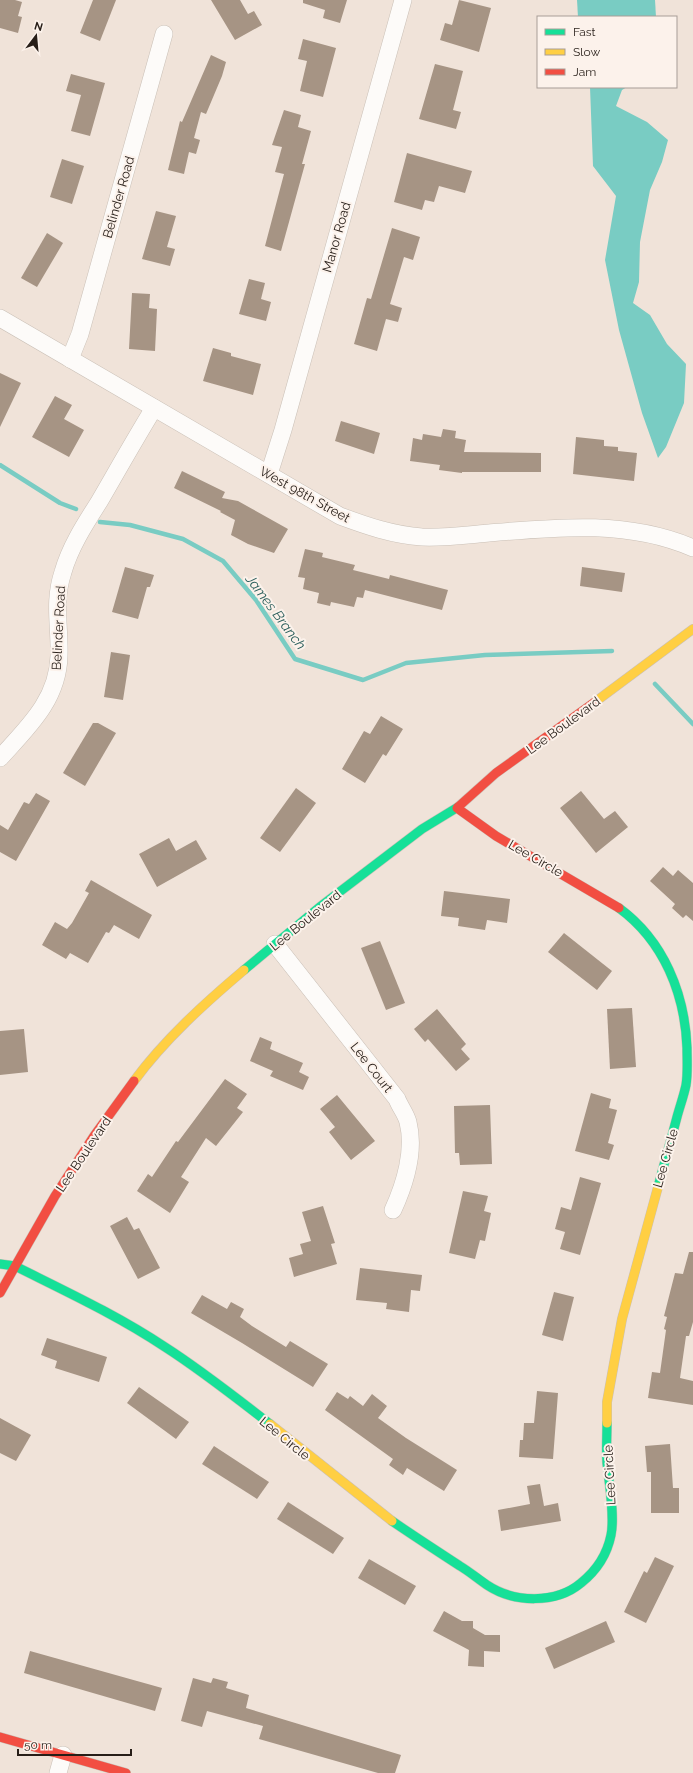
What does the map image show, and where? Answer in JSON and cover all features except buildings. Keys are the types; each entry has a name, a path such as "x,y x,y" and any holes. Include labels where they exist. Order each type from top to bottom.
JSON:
{"street":[{"name":"Manor Road","path":"269,474 283,430 402,0"},
{"name":"Belinder Road","path":"70,359 80,334 164,34"},
{"name":"West 98th Street","path":"0,318 340,516 371,528 405,536 441,537 554,528 603,527 638,532 693,548"},
{"name":"Belinder Road","path":"0,758 40,714 50,693 55,679 59,656 57,621 58,596 63,572 74,544 154,408"},
{"name":"Lee Boulevard","path":"0,1293 55,1196 81,1156 140,1073 176,1032 210,999 321,906 422,829 457,808 496,774 624,681 693,628"},
{"name":"Lee Circle","path":"0,1264 15,1266 104,1311 164,1346 220,1385 371,1506 422,1542 467,1570 488,1586 506,1594 532,1599 560,1596 573,1590 586,1580 600,1564 611,1535 611,1502 607,1461 607,1402 622,1319 686,1084 689,1061 687,1023 680,995 668,967 655,945 642,928 625,912 602,897 486,830 457,808"},
{"name":"Lee Court","path":"275,944 397,1100 408,1121 411,1142 408,1162 399,1198 393,1210"},
{"path":"0,1737 126,1773"},
{"path":"58,1773 63,1755"}],"water":[{"path":"577,0 655,0 656,16 578,16"},
{"path":"590,88 625,88 622,90 616,106 647,122 668,140 662,162 650,190 640,242 639,282 633,303 650,315 667,344 686,364 684,403 666,447 658,458 642,413 619,330 605,260 616,196 593,166"}],"waterway":[{"name":"James Branch","path":"0,465 60,503 76,509"},
{"name":"James Branch","path":"100,522 130,525 183,539 223,561 256,600 295,659 363,680 406,663 485,655 612,651"},
{"name":"James Branch","path":"655,684 693,724"}],"traffic: fast":[{"path":"244,970 321,906 422,829 458,807"},
{"path":"619,908 635,921 660,953 669,970 676,989 682,1008 685,1028 687,1048 686,1085 658,1187"},
{"path":"0,1264 15,1266 91,1304 147,1335 192,1365 270,1424"},
{"path":"392,1521 498,1591 522,1598 535,1599 560,1595 571,1590 581,1583 596,1568 604,1556 611,1535 612,1509 607,1458 607,1423"}],"traffic: slow":[{"path":"595,702 693,629"},
{"path":"134,1081 172,1036 244,970"},
{"path":"607,1423 607,1402 622,1319 658,1187"},
{"path":"270,1424 392,1521"}],"traffic: jam":[{"path":"458,807 496,773 595,702"},
{"path":"457,808 496,836 619,908"},
{"path":"0,1293 55,1196 94,1136 134,1081"},
{"path":"0,1737 126,1773"}]}
